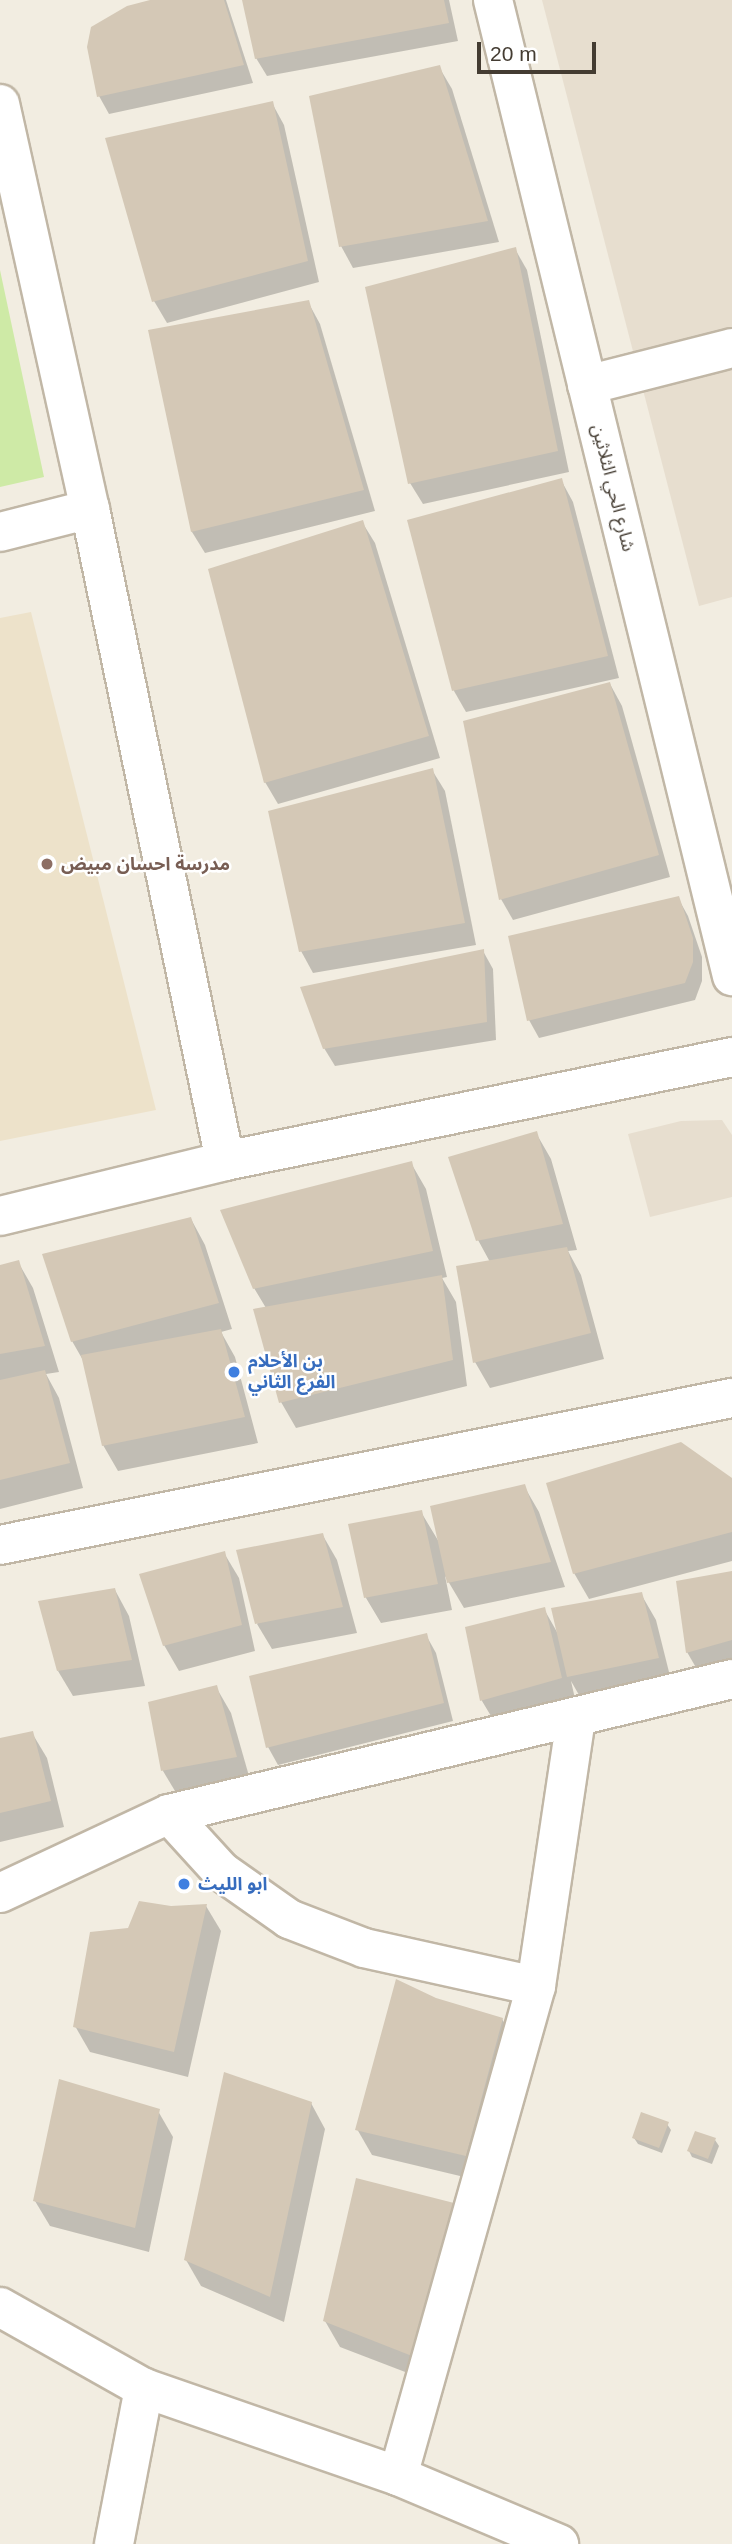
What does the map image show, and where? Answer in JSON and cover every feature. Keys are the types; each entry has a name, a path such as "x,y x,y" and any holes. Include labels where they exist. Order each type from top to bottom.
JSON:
{"street":[{"name":"شارع الحي الثلاثين","path":"493,0 732,976"},
{"path":"0,104 90,509 225,1161"},
{"path":"587,385 732,348"},
{"path":"0,532 90,509"},
{"path":"0,1216 225,1161 732,1056"},
{"path":"0,1545 732,1398"},
{"path":"0,1893 169,1814 732,1679"},
{"path":"398,2476 536,1986 576,1717"},
{"path":"169,1814 221,1871 289,1919 364,1948 536,1986"},
{"path":"0,2308 144,2388 398,2476 559,2544"},
{"path":"114,2544 144,2388"}],"shaded area":[{"path":"542,0 732,0 732,597 699,606"},
{"name":"مدرسة احسان مبيض","path":"31,612 156,1110 0,1141 0,618"},
{"path":"722,1120 732,1135 732,1197 650,1217 628,1134 681,1121"}],"green space":[{"path":"0,270 44,477 0,487"}],"building":[{"path":"150,0 224,0 244,65 97,97 87,47 91,27 127,6"},
{"path":"242,0 444,0 449,23 255,59"},
{"path":"440,65 488,221 339,247 309,96"},
{"path":"273,101 308,261 152,302 105,138"},
{"path":"516,247 558,451 408,484 365,287"},
{"path":"309,300 364,490 191,532 148,330"},
{"path":"562,478 608,656 452,691 407,520"},
{"path":"363,520 429,736 264,783 208,569"},
{"path":"610,682 659,855 499,900 463,721"},
{"path":"433,768 465,923 299,952 268,811"},
{"path":"679,896 693,938 693,962 685,983 527,1021 508,936"},
{"path":"484,949 487,1022 323,1049 300,987"},
{"path":"537,1131 563,1224 476,1241 448,1157"},
{"path":"412,1161 433,1251 253,1289 220,1210"},
{"path":"191,1217 219,1303 71,1342 42,1254"},
{"path":"567,1247 591,1333 473,1363 456,1266"},
{"path":"19,1260 45,1346 0,1354 0,1265"},
{"path":"442,1275 453,1360 279,1403 253,1309"},
{"path":"221,1329 245,1417 102,1446 81,1355"},
{"path":"45,1370 70,1463 0,1480 0,1380"},
{"path":"681,1442 732,1478 732,1532 573,1574 546,1483"},
{"path":"525,1484 551,1562 447,1583 430,1506"},
{"path":"422,1510 438,1584 364,1598 348,1524"},
{"path":"323,1533 343,1607 255,1624 236,1550"},
{"path":"225,1551 242,1625 163,1646 139,1574"},
{"path":"732,1571 732,1640 686,1653 676,1581"},
{"path":"115,1588 132,1660 57,1671 38,1601"},
{"path":"642,1592 659,1658 567,1677 551,1608"},
{"path":"545,1607 562,1678 480,1701 465,1627"},
{"path":"427,1633 444,1703 266,1748 249,1676"},
{"path":"217,1685 237,1757 161,1771 148,1702"},
{"path":"33,1731 51,1801 0,1813 0,1738"},
{"path":"139,1901 171,1906 207,1904 174,2052 73,2027 90,1932 128,1928"},
{"path":"396,1979 436,1998 503,2018 466,2156 355,2130"},
{"path":"224,2072 312,2102 270,2297 184,2260"},
{"path":"59,2079 160,2109 135,2228 33,2201"},
{"path":"641,2112 669,2122 659,2148 632,2138"},
{"path":"695,2131 716,2138 708,2159 687,2151"},
{"path":"356,2178 454,2203 412,2356 323,2321"}],"place":[{"name":"مدرسة احسان مبيض","path":"47,864"},
{"name":"بن الأحلام الفرع الثاني","path":"234,1372"},
{"name":"ابو الليث","path":"184,1884"}]}
